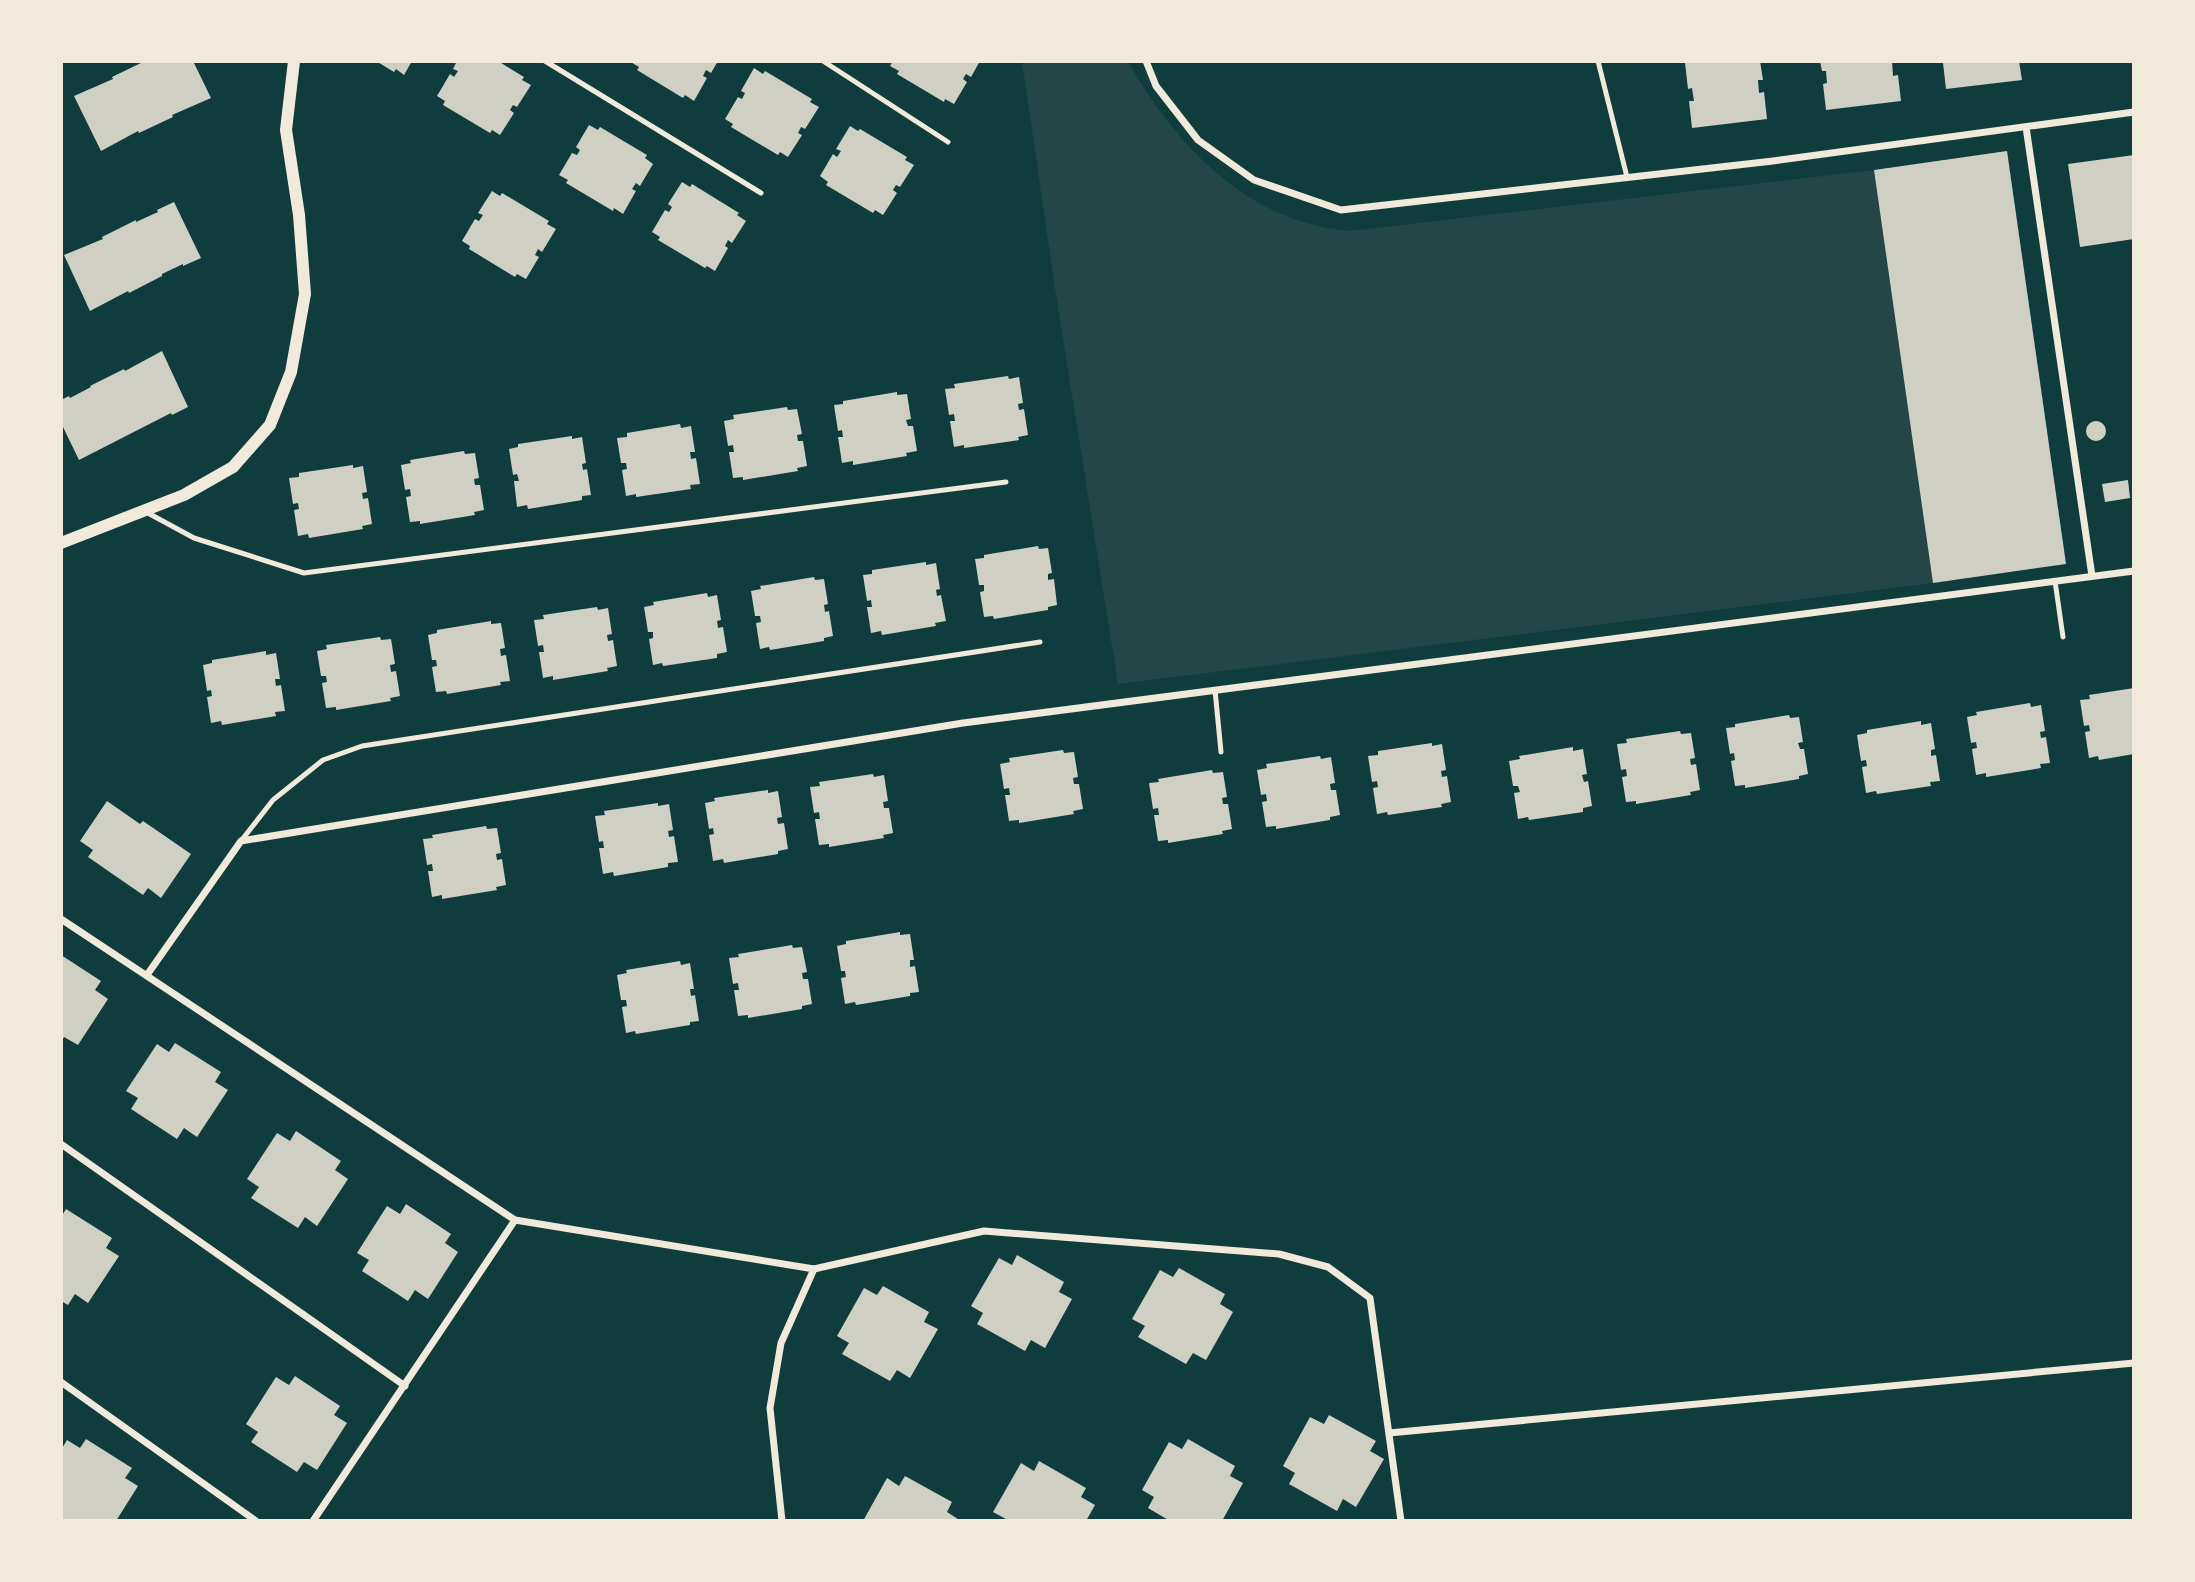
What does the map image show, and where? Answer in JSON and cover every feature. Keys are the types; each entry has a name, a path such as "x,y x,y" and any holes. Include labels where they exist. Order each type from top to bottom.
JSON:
{"street":[{"path":"61,543 184,495 233,467 270,425 291,372 306,294 299,215 286,130 294,61"},
{"path":"1146,61 1156,86 1198,140 1254,180 1341,209 1786,159 2134,112"},
{"path":"2026,127 2092,576"},
{"path":"147,975 242,841 951,725 2134,571"},
{"path":"61,919 515,1220 814,1269 984,1231 1279,1254 1328,1267 1370,1298 1401,1521"},
{"path":"61,1144 405,1386"},
{"path":"313,1521 515,1220"},
{"path":"782,1521 770,1408 781,1343 814,1269"},
{"path":"1388,1433 2134,1363"},
{"path":"61,1382 256,1521"}],"lane":[{"path":"545,61 761,193"},
{"path":"822,61 948,142"},
{"path":"1598,61 1628,177"},
{"path":"143,511 194,538 304,573 1006,482"},
{"path":"2055,581 2063,637"},
{"path":"242,841 273,800 323,760 362,746 1040,642"},
{"path":"1215,690 1221,751"}],"shaded area":[{"path":"1022,61 1128,61 1159,110 1178,134 1221,177 1270,209 1303,222 1350,231 1874,170 1933,583 1118,684"}],"building":[{"path":"145,61 193,61 211,98 101,151 74,96"},
{"path":"376,61 412,61 404,75"},
{"path":"457,61 498,61 524,77 522,80 531,85 517,107 513,105 510,110 514,113 500,135 492,130 490,133 443,105 445,101 437,96 450,74 454,77 458,71 453,69"},
{"path":"629,61 718,61 711,73 706,70 703,76 707,78 694,101 685,95 683,98 637,70 639,67"},
{"path":"893,61 980,61 971,77 966,74 963,79 967,82 954,104 945,99 944,102 897,74 899,71 890,66"},
{"path":"1760,61 1763,80 1758,80 1759,93 1764,92 1767,119 1692,128 1689,101 1694,101 1692,88 1688,89 1685,63"},
{"path":"1820,61 1892,61 1893,76 1898,75 1901,101 1826,110 1823,84 1827,83 1826,71 1822,71"},
{"path":"2019,61 2022,80 1946,89 1943,63"},
{"path":"754,68 763,74 765,71 812,99 810,102 819,107 805,129 801,127 798,133 802,135 788,157 780,152 778,155 731,127 733,124 725,119 738,97 742,99 745,93 741,91"},
{"path":"589,125 598,130 600,127 647,155 645,158 653,164 640,186 636,183 632,189 636,191 623,214 614,208 613,211 566,183 568,180 559,175 572,153 577,155 580,150 576,147"},
{"path":"850,126 858,131 860,129 907,157 905,160 914,165 900,187 896,185 893,190 897,193 883,215 875,210 873,213 826,185 828,182 820,176 833,154 837,157 841,151 836,149"},
{"path":"2007,151 2066,564 1933,583 1874,170"},
{"path":"2134,155 2134,239 2080,247 2068,164"},
{"path":"682,182 690,187 692,184 739,213 737,215 746,221 732,243 728,240 725,246 728,248 715,271 707,266 705,268 658,240 660,237 652,232 665,210 669,212 672,207 668,204"},
{"path":"492,191 500,196 502,193 549,221 547,224 556,229 542,252 538,249 535,255 539,257 526,279 517,274 515,277 469,249 470,246 462,241 475,219 479,221 483,215 478,213"},
{"path":"174,202 201,258 162,274 90,311 64,255 103,239 102,237"},
{"path":"162,351 188,407 79,460 61,423 61,400 69,396 70,398"},
{"path":"1008,376 1009,379 1019,377 1023,403 1018,404 1019,410 1024,409 1028,435 1018,437 1019,440 954,447 950,421 955,421 954,414 949,415 945,389 955,388 954,384"},
{"path":"897,392 897,395 907,394 911,419 906,420 908,426 913,426 917,451 906,453 907,456 853,465 853,461 842,463 838,437 843,437 842,430 838,431 834,405"},
{"path":"787,407 788,410 797,409 802,434 797,435 798,441 803,441 807,466 797,468 798,471 743,480 743,477 733,478 729,452 734,452 733,445 728,446 724,421 734,419 733,415"},
{"path":"2096,421 2103,424 2106,431 2103,438 2096,441 2089,438 2086,431 2089,424"},
{"path":"680,424 681,428 691,426 695,452 690,452 691,459 696,458 700,484 690,485 691,489 626,496 622,470 627,469 626,463 621,463 617,438 627,437 627,433"},
{"path":"572,436 572,439 582,437 586,463 582,464 583,470 587,469 591,495 582,496 582,500 528,509 527,505 517,507 514,481 519,481 517,474 513,475 509,449 518,447 518,444"},
{"path":"464,451 465,454 475,453 479,478 474,479 475,485 480,485 484,510 474,512 475,515 420,524 420,521 410,522 406,497 411,496 410,489 405,490 401,465 411,463 410,460"},
{"path":"353,465 353,468 363,466 367,492 362,493 363,499 368,498 372,524 362,526 363,529 309,538 308,534 298,536 294,510 299,509 298,503 293,504 289,478 299,477 299,473"},
{"path":"2128,480 2130,498 2105,502 2102,484"},
{"path":"1038,546 1039,549 1048,548 1052,573 1048,574 1048,580 1054,579 1057,605 1048,607 1048,610 994,619 993,616 984,617 980,592 984,591 984,585 979,585 975,559"},
{"path":"926,562 926,565 936,563 940,589 936,590 937,596 941,595 946,621 935,623 936,626 882,635 881,631 871,633 867,607 872,607 871,600 867,601 863,575 872,574 872,570"},
{"path":"814,577 815,580 824,579 828,604 824,605 825,612 829,611 833,636 824,638 824,641 770,650 769,647 760,649 756,623 761,622 760,616 755,616 751,591 761,589 760,586"},
{"path":"707,593 708,597 717,595 721,620 717,621 718,628 723,627 727,652 717,654 717,658 653,665 649,639 653,638 653,632 648,632 644,607 654,605 653,602"},
{"path":"597,607 598,610 608,608 612,634 607,635 608,641 613,640 617,666 607,668 608,671 553,680 553,676 543,678 539,652 544,652 543,645 538,646 534,620 544,619 543,615"},
{"path":"491,621 491,624 501,623 505,648 500,649 501,656 506,655 510,681 447,694 446,691 436,692 432,667 437,666 436,660 432,660 428,635 437,633 437,630"},
{"path":"380,637 381,640 391,639 395,664 390,665 391,672 396,671 400,696 390,698 391,701 336,710 336,707 326,708 322,683 327,682 326,676 321,676 317,651 327,649 326,645"},
{"path":"266,651 266,655 276,653 280,679 275,679 276,686 281,685 285,711 275,712 276,716 222,725 221,721 211,723 207,697 212,696 211,690 207,691 203,665 212,663 212,660"},
{"path":"2134,688 2134,754 2099,760 2098,756 2089,758 2085,732 2090,731 2089,725 2084,726 2080,700 2090,699 2089,695"},
{"path":"2030,703 2031,707 2041,705 2045,731 2040,732 2041,738 2046,737 2050,763 2040,764 2041,768 1986,777 1986,773 1976,775 1972,749 1977,748 1976,742 1971,743 1967,717 1977,715 1976,712"},
{"path":"1789,715 1790,718 1799,717 1803,742 1798,743 1800,749 1804,749 1808,774 1799,776 1799,779 1745,788 1745,785 1735,786 1731,761 1735,760 1734,753 1730,754 1726,728"},
{"path":"1921,721 1921,725 1931,723 1935,749 1931,750 1931,756 1936,755 1940,781 1930,782 1931,786 1877,794 1876,791 1866,793 1862,767 1867,766 1866,760 1861,761 1857,735 1867,733 1867,730"},
{"path":"1680,731 1681,734 1691,733 1695,758 1690,759 1691,765 1696,764 1700,790 1690,792 1691,795 1636,804 1636,801 1626,802 1622,777 1627,776 1626,769 1621,770 1617,744 1627,743 1626,739"},
{"path":"1432,743 1432,746 1442,744 1446,770 1441,771 1442,777 1447,776 1451,802 1441,804 1442,807 1388,815 1387,812 1377,814 1373,788 1378,787 1377,781 1372,782 1368,756 1378,755 1378,751"},
{"path":"1573,747 1573,751 1583,749 1587,774 1582,775 1584,782 1588,781 1592,806 1583,808 1583,812 1529,820 1528,817 1518,819 1514,793 1520,792 1518,786 1513,786 1509,761 1520,759 1519,756"},
{"path":"1063,750 1064,753 1074,752 1078,777 1073,778 1074,784 1079,784 1083,809 1073,811 1074,814 1019,823 1019,820 1009,821 1005,795 1010,795 1009,788 1004,789 1000,764 1010,762 1009,758"},
{"path":"1320,756 1321,759 1331,757 1335,783 1330,784 1331,790 1336,790 1340,815 1330,817 1330,820 1276,829 1276,826 1266,827 1262,802 1267,801 1266,794 1261,795 1257,770 1267,768 1266,764"},
{"path":"1212,770 1213,773 1223,772 1227,797 1222,798 1223,804 1228,804 1232,829 1222,831 1223,834 1168,843 1168,840 1158,841 1154,815 1159,815 1158,808 1153,809 1149,783"},
{"path":"873,774 874,777 884,775 888,801 883,802 884,808 889,808 893,833 883,835 884,838 829,847 829,844 819,845 815,819 820,819 819,812 814,813 810,787 820,786 819,782"},
{"path":"768,790 768,793 778,791 782,817 777,818 778,824 784,823 788,849 778,851 778,854 724,863 723,859 713,861 709,835 714,834 713,828 709,829 705,803 715,801 714,798"},
{"path":"107,801 140,824 143,821 191,854 161,898 148,888 143,895 88,857 93,850 80,841"},
{"path":"658,803 658,806 669,804 673,830 668,831 669,837 674,836 678,862 668,863 668,867 614,876 613,872 603,874 599,848 604,848 603,841 599,842 595,816 605,815 604,811"},
{"path":"486,826 487,829 497,828 501,853 496,854 497,860 502,859 506,885 496,887 497,890 442,899 442,895 432,897 428,871 433,871 432,864 427,865 423,839"},
{"path":"900,932 900,935 910,934 914,960 910,960 910,967 915,966 919,992 856,1005 855,1002 845,1004 841,978 846,977 845,971 841,971 837,946 846,944 846,941"},
{"path":"792,945 793,948 802,947 807,972 802,973 803,979 808,979 812,1004 802,1006 802,1009 748,1018 748,1015 738,1016 734,990 739,990 738,983 733,984 729,958"},
{"path":"61,955 101,981 95,990 108,999 78,1045 64,1037 61,1042"},
{"path":"680,961 681,965 690,963 694,989 690,989 691,996 695,995 699,1021 636,1034 635,1031 626,1033 622,1007 627,1006 626,1000 621,1000 617,975 627,973 626,970"},
{"path":"175,1043 221,1072 215,1082 228,1090 197,1137 184,1128 177,1139 131,1109 138,1098 126,1091 157,1044 169,1052"},
{"path":"296,1131 341,1161 335,1170 348,1179 317,1226 305,1217 298,1228 251,1198 259,1187 247,1179 277,1133 290,1141"},
{"path":"406,1204 451,1234 445,1243 458,1252 428,1299 415,1290 408,1301 362,1271 369,1260 357,1253 387,1206 400,1214"},
{"path":"66,1209 112,1238 106,1248 119,1256 88,1303 75,1294 68,1305 61,1301 61,1217"},
{"path":"1017,1255 1064,1282 1059,1292 1072,1299 1045,1348 1031,1340 1025,1351 977,1324 983,1313 971,1306 999,1258 1012,1265"},
{"path":"1179,1268 1225,1294 1220,1304 1233,1312 1206,1360 1193,1353 1186,1364 1138,1337 1145,1326 1132,1319 1160,1270 1173,1277"},
{"path":"883,1286 929,1312 924,1322 938,1329 910,1378 897,1370 890,1381 842,1354 849,1343 837,1336 864,1288 877,1295"},
{"path":"295,1376 340,1406 334,1415 347,1423 317,1470 304,1462 297,1472 251,1442 258,1432 246,1424 276,1377 289,1385"},
{"path":"1329,1415 1376,1441 1370,1451 1384,1459 1356,1507 1343,1499 1337,1511 1289,1484 1295,1473 1283,1466 1310,1417 1324,1424"},
{"path":"86,1439 132,1468 125,1478 138,1486 116,1521 66,1521 61,1518 61,1450 67,1440 80,1448"},
{"path":"1188,1439 1235,1466 1230,1476 1243,1483 1222,1521 1170,1521 1148,1508 1154,1497 1142,1490 1169,1442 1182,1449"},
{"path":"1039,1461 1086,1488 1081,1497 1095,1505 1086,1521 1005,1521 1006,1519 993,1512 1021,1463 1034,1471"},
{"path":"905,1476 952,1502 947,1512 961,1521 863,1521 887,1478 899,1486"}]}
